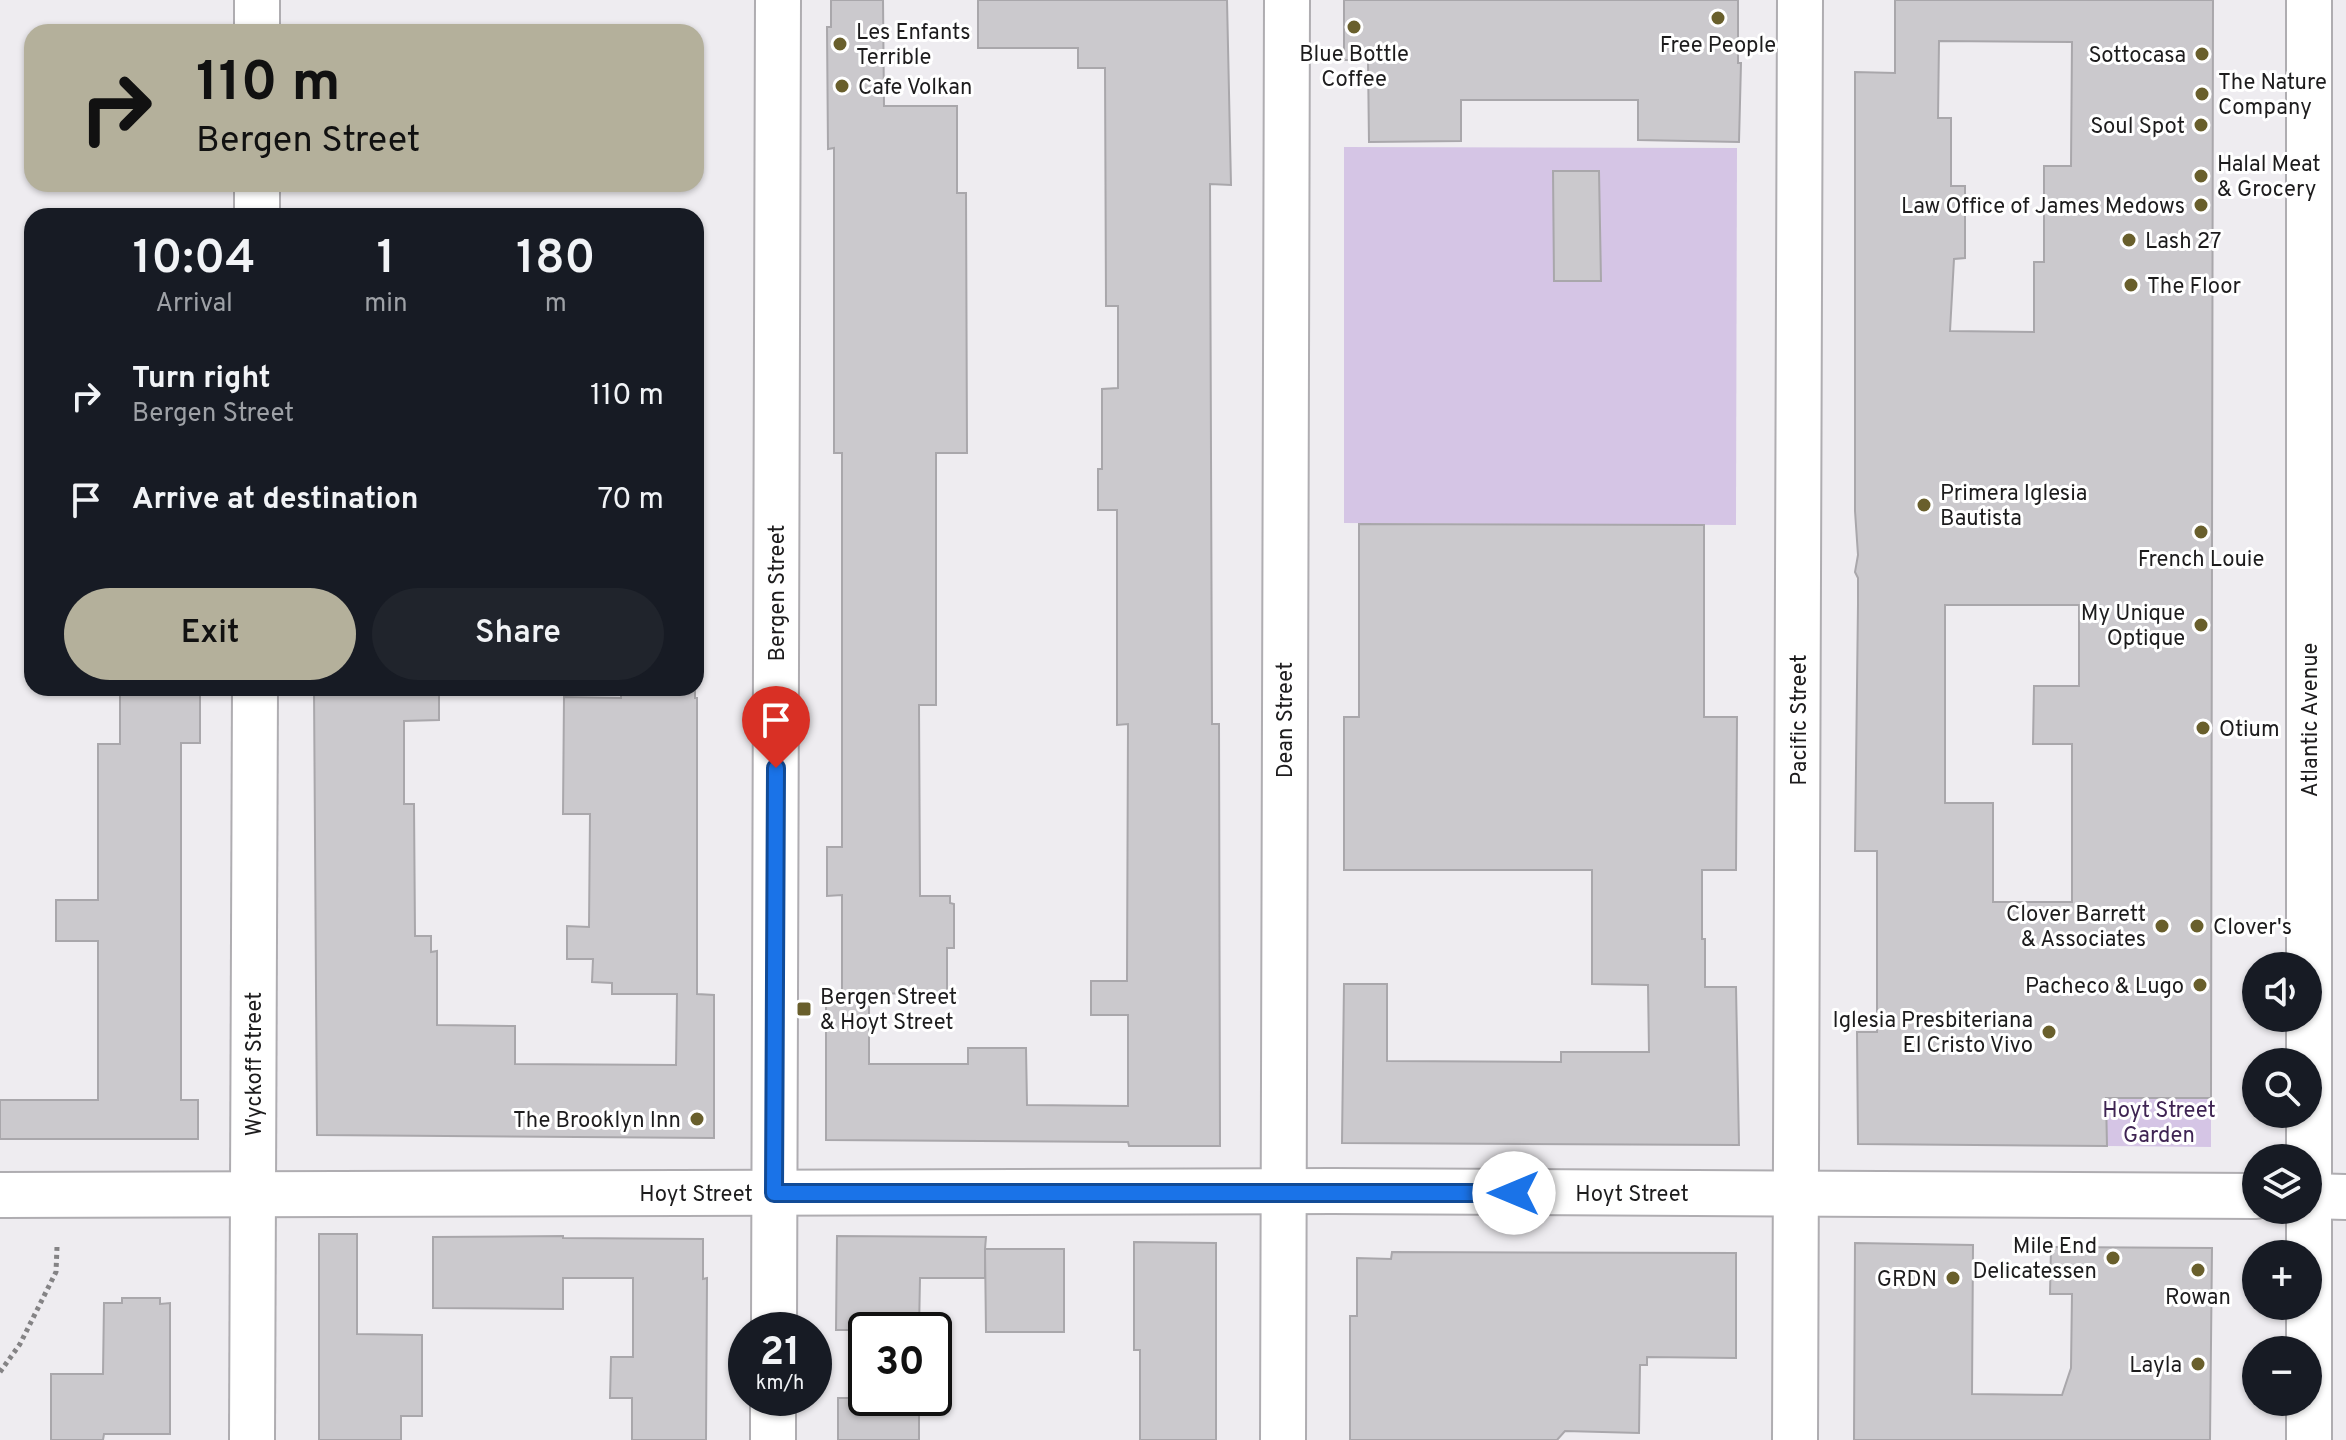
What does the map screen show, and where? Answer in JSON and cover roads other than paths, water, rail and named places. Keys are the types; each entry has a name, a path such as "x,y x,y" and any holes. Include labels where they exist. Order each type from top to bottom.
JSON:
{"street":[{"path":"257,0 257,24"},
{"name":"Bergen Street","path":"774,1312 778,0"},
{"name":"Dean Street","path":"1283,1440 1287,0"},
{"name":"Pacific Street","path":"1795,1440 1800,0"},
{"name":"Atlantic Avenue","path":"2308,1144 2309,0"},
{"name":"Wyckoff Street","path":"252,1440 255,696"},
{"name":"Hoyt Street","path":"0,1195 1283,1192 2242,1196"},
{"path":"2322,1196 2346,1197"},
{"name":"Atlantic Avenue","path":"2308,1224 2309,1440"},
{"path":"773,1416 773,1440"}],"place":[{"name":"Free People","path":"1718,18"},
{"name":"Blue Bottle Coffee","path":"1354,27"},
{"name":"Les Enfants Terrible","path":"840,44"},
{"name":"Sottocasa","path":"2202,54"},
{"name":"Cafe Volkan","path":"842,86"},
{"name":"The Nature Company","path":"2202,94"},
{"name":"Soul Spot","path":"2201,125"},
{"name":"Halal Meat & Grocery","path":"2201,176"},
{"name":"Law Office of James Medows","path":"2201,205"},
{"name":"Lash 27","path":"2129,240"},
{"name":"The Floor","path":"2131,285"},
{"name":"Primera Iglesia Bautista","path":"1924,505"},
{"name":"French Louie","path":"2201,532"},
{"name":"My Unique Optique","path":"2201,625"},
{"name":"Otium","path":"2203,728"},
{"name":"Clover Barrett & Associates","path":"2162,926"},
{"name":"Clover's","path":"2197,926"},
{"name":"Pacheco & Lugo","path":"2200,985"},
{"name":"Bergen Street & Hoyt Street","path":"804,1009"},
{"name":"Iglesia Presbiteriana El Cristo Vivo","path":"2049,1032"},
{"name":"The Brooklyn Inn","path":"697,1119"},
{"name":"Mile End Delicatessen","path":"2113,1258"},
{"name":"Rowan","path":"2198,1270"},
{"name":"GRDN","path":"1953,1278"},
{"name":"Layla","path":"2198,1364"}],"park label":[{"name":"Hoyt Street Garden","path":"2159,1122"}]}
